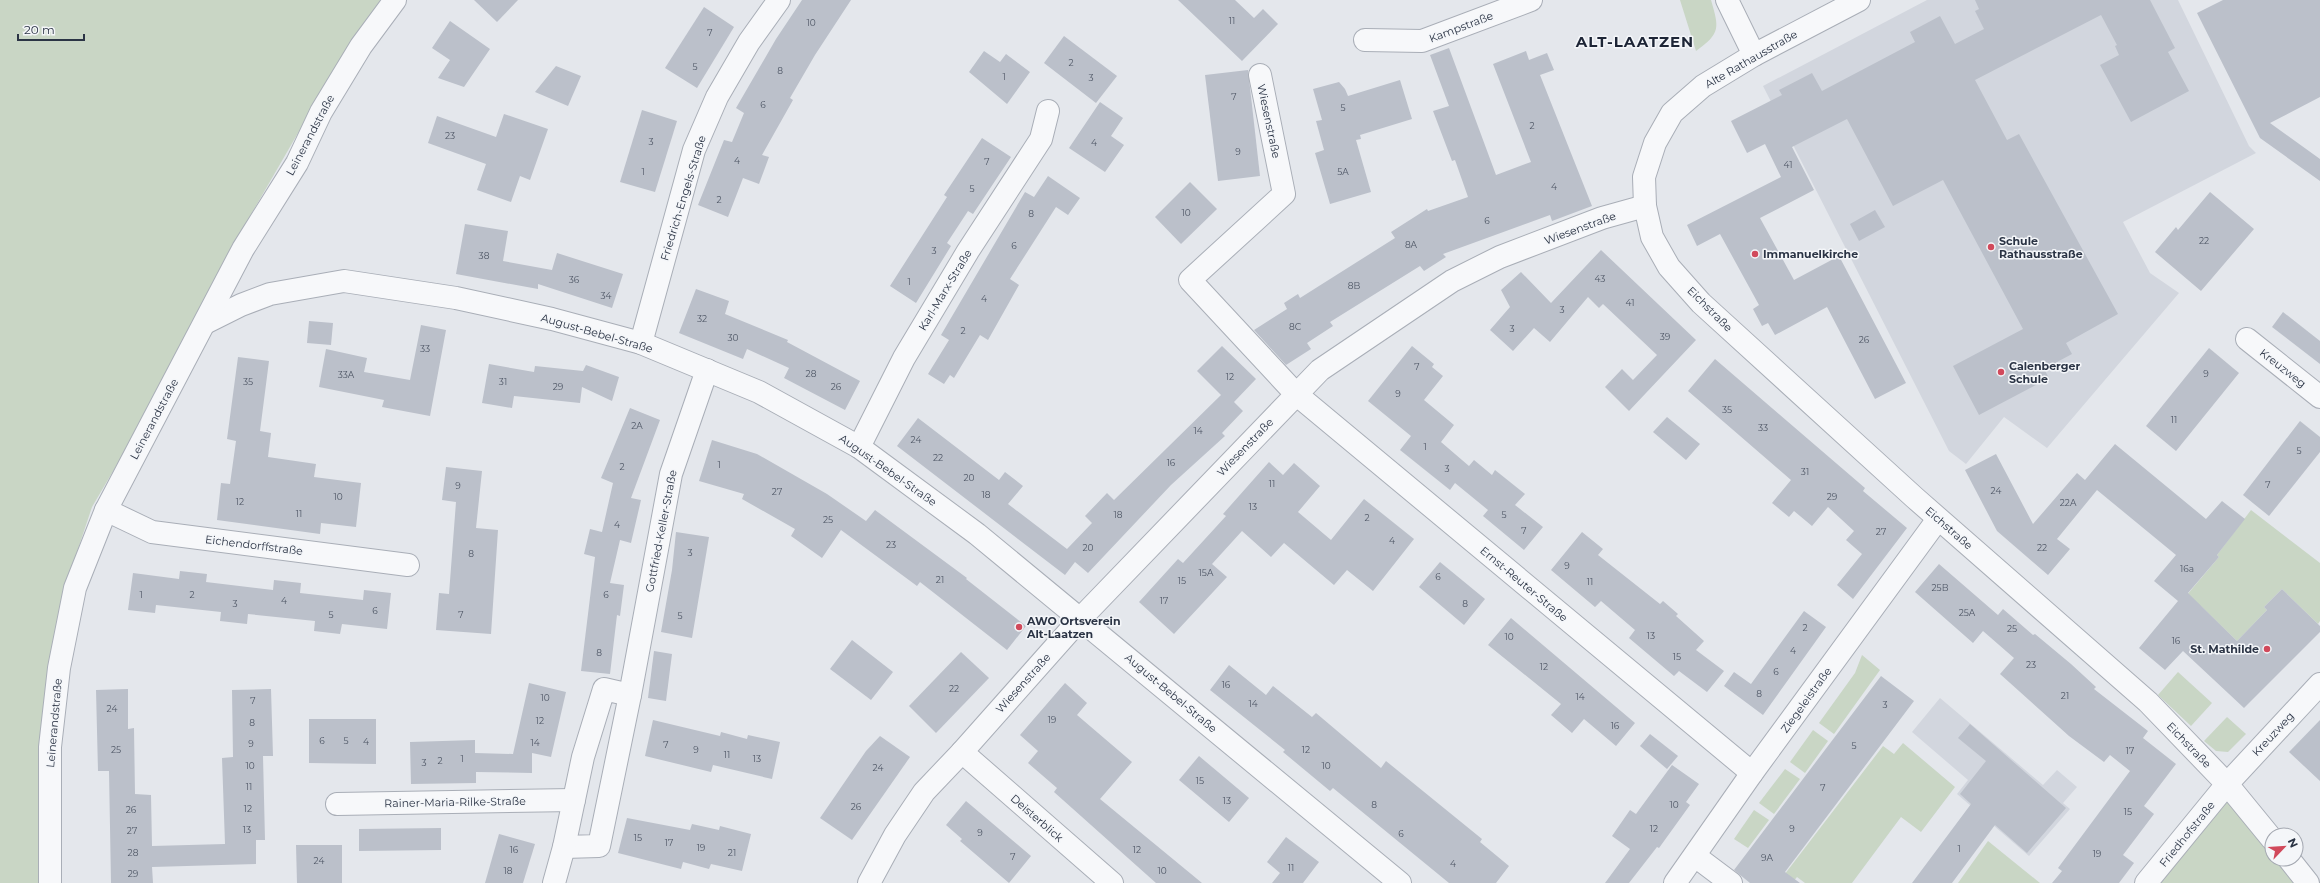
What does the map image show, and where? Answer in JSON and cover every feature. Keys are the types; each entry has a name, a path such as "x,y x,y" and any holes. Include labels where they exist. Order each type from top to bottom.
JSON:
{"street":[{"name":"Leinerandstraße","path":"50,883 50,746 59,668 75,588 106,510 243,250 297,163 321,112 361,46 395,0"},
{"name":"Friedrich-Engels-Straße","path":"641,343 694,150 717,97 749,42 779,0"},
{"name":"Kampstraße","path":"1365,40 1422,41 1531,0"},
{"path":"1727,0 1754,55"},
{"name":"Alte Rathausstraße","path":"1645,206 1644,177 1655,143 1672,113 1703,86 1754,55 1859,0"},
{"name":"Wiesenstraße","path":"1260,75 1284,194 1190,280 1296,394"},
{"name":"Karl-Marx-Straße","path":"859,447 904,358 968,252 1041,139 1048,111"},
{"name":"Wiesenstraße","path":"869,883 894,835 924,792 962,752 1081,618 1320,370 1452,281 1500,257 1602,218 1645,206"},
{"name":"Eichstraße","path":"1645,206 1652,237 1669,267 1701,303 1938,519 2148,702 2227,784 2264,829"},
{"name":"August-Bebel-Straße","path":"205,323 241,305 270,294 344,281 456,298 552,319 641,343 759,392 859,447 977,534 1081,618 1400,883"},
{"name":"Kreuzweg","path":"2246,339 2320,397"},
{"name":"Gottfried-Keller-Straße","path":"564,847 599,846 630,695 671,474 707,370"},
{"name":"Ernst-Reuter-Straße","path":"1296,394 1752,773"},
{"name":"Eichendorffstraße","path":"106,510 152,532 408,565"},
{"name":"Ziegeleistraße","path":"1675,883 1752,773 1938,519"},
{"name":"Kreuzweg","path":"2227,784 2320,684"},
{"path":"554,883 564,847 583,757 604,689 630,695"},
{"name":"Deisterblick","path":"962,752 1112,883"},
{"name":"Friedhofstraße","path":"2146,883 2227,784"},
{"name":"Rainer-Maria-Rilke-Straße","path":"337,804 574,800"},
{"path":"1695,856 1730,883"},
{"path":"2295,867 2308,883"}],"shaded area":[{"name":"Schule Rathausstraße","path":"1927,0 2178,0 2249,146 2256,153 2123,222 2150,273 2179,293 2047,448 2004,417 1966,464 1949,451 1763,86"},
{"path":"1940,698 2043,785 2057,770 2077,787 2063,803 2070,809 2029,856 1957,794 1968,780 1912,732"}],"green space":[{"path":"0,0 383,0 313,107 246,223 150,408 92,507 66,585 43,742 39,840 40,883 0,883"},
{"path":"1680,0 1711,0 1716,17 1716,29 1710,39 1696,51"},
{"path":"2251,510 2320,563 2320,621 2318,624 2282,589 2264,607 2267,610 2237,641 2202,607 2186,596 2219,557 2217,555"},
{"path":"1862,655 1880,670 1834,734 1819,723 1855,673"},
{"path":"2178,672 2212,703 2191,726 2158,695"},
{"path":"2227,717 2246,734 2228,752 2216,751 2204,741"},
{"path":"1813,730 1828,741 1805,773 1790,762"},
{"path":"1903,743 1955,787 1921,832 1901,817 1852,883 1805,883 1797,877 1792,883 1778,883 1883,746 1894,754"},
{"path":"1785,769 1800,779 1774,814 1759,803"},
{"path":"2226,790 2264,837 2264,867 2288,867 2301,883 2153,883"},
{"path":"1754,810 1769,820 1748,848 1734,839"},
{"path":"1988,841 2040,883 1958,883"}],"building":[{"path":"474,0 518,0 497,22"},
{"path":"802,0 851,0 815,55 790,98 793,100 762,155 769,157 759,184 743,178 728,217 698,205 724,140 732,142 744,113 736,108 776,39"},
{"path":"1178,0 1235,0 1254,18 1263,9 1278,24 1242,61"},
{"path":"1975,0 2150,0 2175,48 2168,52 2189,91 2131,122 2100,65 2119,55 2115,46 2117,45 2101,15 1975,80 2007,140 2019,134 2118,314 2066,343 2072,354 2044,369 2049,378 1979,415 1953,366 2023,329 1943,180 1893,206 1847,119 1792,147 1814,190 1760,218 1794,280 1839,256 1906,383 1875,399 1827,307 1775,335 1768,323 1762,326 1753,309 1759,305 1720,234 1697,246 1687,225 1781,177 1765,144 1747,153 1731,121 1782,95 1779,90 1812,73 1822,91 1915,42 1910,32 1940,16 1955,44 1984,29 1975,11 1979,9"},
{"path":"2223,0 2320,0 2320,97 2270,123 2320,159 2320,181 2260,138 2197,13"},
{"path":"704,7 734,27 697,88 665,68"},
{"path":"450,21 490,49 464,87 438,78 450,60 432,48"},
{"path":"1064,36 1117,76 1096,103 1044,63"},
{"path":"1449,48 1496,175 1531,162 1493,64 1526,51 1529,60 1547,53 1554,70 1540,75 1592,206 1552,221 1550,215 1443,254 1446,257 1424,271 1420,266 1330,322 1333,326 1307,343 1311,349 1286,365 1254,330 1287,309 1284,303 1298,294 1300,298 1395,238 1391,232 1427,209 1428,211 1468,197 1455,160 1452,161 1433,111 1449,106 1430,55"},
{"path":"984,51 1000,62 1006,54 1030,72 1007,104 969,72"},
{"path":"556,66 581,76 568,106 535,92"},
{"path":"1248,70 1260,176 1218,181 1205,75"},
{"path":"1400,80 1412,119 1360,135 1361,139 1356,140 1371,192 1330,204 1315,153 1324,150 1316,121 1322,120 1313,89 1339,82 1345,89 1348,96"},
{"path":"1100,102 1123,118 1111,136 1124,145 1105,172 1069,148"},
{"path":"642,110 677,121 655,192 620,182"},
{"path":"504,114 548,129 530,180 520,176 511,202 477,190 486,164 428,143 437,116 496,137"},
{"path":"982,138 1011,157 973,214 968,211 947,243 951,246 916,303 890,286 947,197 944,195"},
{"path":"1048,176 1080,198 1068,215 1056,207 1010,279 1019,285 988,340 980,335 954,378 950,375 944,384 928,374 949,340 941,335 1025,192 1034,197"},
{"path":"1190,182 1217,209 1181,244 1155,217"},
{"path":"2210,192 2254,229 2201,291 2155,252 2176,227 2178,230"},
{"path":"1875,210 1885,227 1859,241 1850,224"},
{"path":"465,224 508,231 503,261 552,270 557,253 623,274 612,308 538,284 538,289 456,274"},
{"path":"1601,250 1696,340 1629,411 1605,387 1622,369 1633,380 1657,355 1603,304 1599,308 1588,297 1550,342 1534,328 1513,351 1490,330 1510,307 1501,290 1521,272 1551,303"},
{"path":"696,289 729,301 725,314 788,340 787,342 860,381 845,410 784,378 789,368 747,349 743,359 679,333"},
{"path":"2283,312 2320,341 2320,364 2272,327"},
{"path":"309,321 333,323 331,345 307,343"},
{"path":"421,325 446,330 430,416 382,407 384,400 319,387 326,349 367,358 364,372 410,380"},
{"path":"1222,346 1256,379 1234,402 1243,411 1222,433 1225,436 1171,485 1088,573 1075,562 1065,575 897,446 918,418 999,480 1005,472 1023,486 1008,504 1067,549 1092,523 1085,516 1107,493 1114,500 1221,395 1197,371"},
{"path":"1412,346 1434,364 1432,367 1443,376 1424,400 1454,425 1441,442 1469,466 1474,460 1492,475 1495,470 1525,494 1515,505 1543,527 1524,550 1483,516 1488,510 1455,483 1450,490 1400,450 1411,436 1368,401"},
{"path":"2209,348 2239,373 2176,451 2146,426"},
{"path":"238,357 269,361 260,431 271,433 268,457 316,464 314,477 361,483 356,527 321,523 320,534 217,520 221,483 230,484 236,441 227,439"},
{"path":"1715,359 1865,488 1863,491 1907,528 1853,599 1837,585 1862,554 1846,540 1854,531 1828,507 1812,526 1794,511 1789,517 1772,503 1791,480 1688,391"},
{"path":"489,364 534,372 535,366 583,371 586,365 619,377 612,401 582,387 580,403 514,396 512,408 482,403"},
{"path":"630,408 660,420 631,498 641,500 631,543 620,540 610,583 624,585 620,616 617,615 610,674 581,671 595,557 584,554 590,529 602,532 613,483 601,478"},
{"path":"1667,417 1700,444 1686,460 1653,432"},
{"path":"2300,421 2320,437 2320,452 2269,516 2243,495"},
{"path":"712,440 757,454 827,494 866,521 875,510 967,578 966,579 1026,626 1007,650 920,582 917,586 841,530 822,558 791,536 795,529 742,499 744,494 699,481"},
{"path":"2115,444 2206,519 2222,501 2245,519 2217,555 2219,557 2188,593 2237,641 2267,610 2264,607 2282,589 2320,626 2320,632 2244,708 2183,651 2165,670 2139,648 2178,601 2154,581 2176,555 2097,490 2057,539 2070,549 2048,575 1997,531 1965,470 1996,454 2033,524 2077,473 2085,480"},
{"path":"1269,462 1283,475 1294,463 1320,486 1298,512 1331,540 1364,499 1414,539 1373,591 1347,570 1334,585 1284,543 1271,557 1242,531 1212,564 1227,577 1174,634 1139,602 1178,559 1183,563 1226,516 1223,514"},
{"path":"446,467 482,471 476,528 498,530 491,634 436,630 439,593 449,594 456,502 442,500"},
{"path":"676,532 709,537 692,638 661,632 672,570"},
{"path":"1582,532 1603,549 1598,555 1660,604 1663,601 1678,614 1676,616 1704,641 1696,650 1724,671 1707,692 1679,671 1674,676 1629,638 1635,630 1601,601 1595,607 1551,570"},
{"path":"1440,562 1485,599 1464,625 1419,587"},
{"path":"1939,564 1998,615 2003,609 2033,635 2035,634 2071,664 2096,687 2094,689 2148,731 2143,738 2176,764 2144,806 2154,814 2123,855 2134,863 2119,883 2052,883 2062,871 2058,868 2130,771 2110,755 2104,762 2069,736 2000,674 2014,658 1983,631 1973,643 1915,592"},
{"path":"180,571 207,574 206,582 273,590 274,580 301,583 300,593 363,600 364,590 391,593 387,629 342,624 340,634 314,631 315,621 248,614 247,624 220,621 221,612 156,605 155,613 128,610 133,573 179,579"},
{"path":"1804,611 1826,627 1763,715 1724,686 1734,672 1751,684"},
{"path":"1511,618 1635,723 1616,746 1584,719 1572,733 1551,715 1561,704 1488,645"},
{"path":"852,640 893,672 871,700 830,669"},
{"path":"654,651 672,654 666,701 648,698"},
{"path":"961,652 989,678 936,733 909,706"},
{"path":"1229,665 1266,695 1273,686 1312,717 1316,713 1381,768 1386,761 1482,839 1480,842 1509,866 1496,883 1449,883 1333,788 1330,791 1283,752 1285,750 1210,690"},
{"path":"1881,676 1914,701 1785,872 1800,883 1750,883 1734,870"},
{"path":"529,683 566,692 551,757 532,753 532,773 476,772 476,783 411,784 410,742 475,740 475,753 513,754"},
{"path":"1065,683 1087,703 1077,715 1132,762 1100,799 1202,883 1156,883 1054,792 1057,788 1028,763 1038,751 1020,735"},
{"path":"128,689 128,729 134,728 135,794 151,795 152,846 225,844 222,758 233,757 232,690 271,689 273,756 263,756 265,840 256,840 256,864 152,867 153,883 111,883 109,771 98,771 96,690"},
{"path":"309,719 376,719 376,764 309,763"},
{"path":"653,720 720,736 721,732 747,739 748,735 780,742 772,779 713,765 711,772 645,756"},
{"path":"2320,720 2320,781 2289,752"},
{"path":"1970,724 2066,808 2027,853 1995,825 1952,883 1912,883 1971,804 1960,794 1986,761 1958,738"},
{"path":"1650,734 1678,756 1667,769 1640,746"},
{"path":"880,736 910,757 852,840 820,818 866,751"},
{"path":"1199,756 1249,798 1229,822 1179,780"},
{"path":"1672,765 1699,784 1686,802 1690,805 1659,848 1657,847 1629,883 1605,883 1630,849 1612,836 1630,810 1636,814"},
{"path":"966,801 1031,856 1009,883 960,841 962,839 946,825"},
{"path":"627,818 690,830 692,824 719,830 720,826 751,834 742,871 711,864 709,869 683,862 681,869 618,853"},
{"path":"441,828 441,850 359,851 359,829"},
{"path":"499,834 535,844 523,883 485,883"},
{"path":"1286,837 1319,862 1303,883 1272,883 1280,873 1267,862"},
{"path":"296,845 342,845 342,883 297,883"}],"place":[{"name":"Schule Rathausstraße","path":"1991,247"},
{"name":"Immanuelkirche","path":"1755,254"},
{"name":"Calenberger Schule","path":"2001,372"},
{"name":"AWO Ortsverein Alt-Laatzen","path":"1019,627"},
{"name":"St. Mathilde","path":"2267,649"}],"district":[{"name":"ALT-LAATZEN","path":"1635,42"}]}
